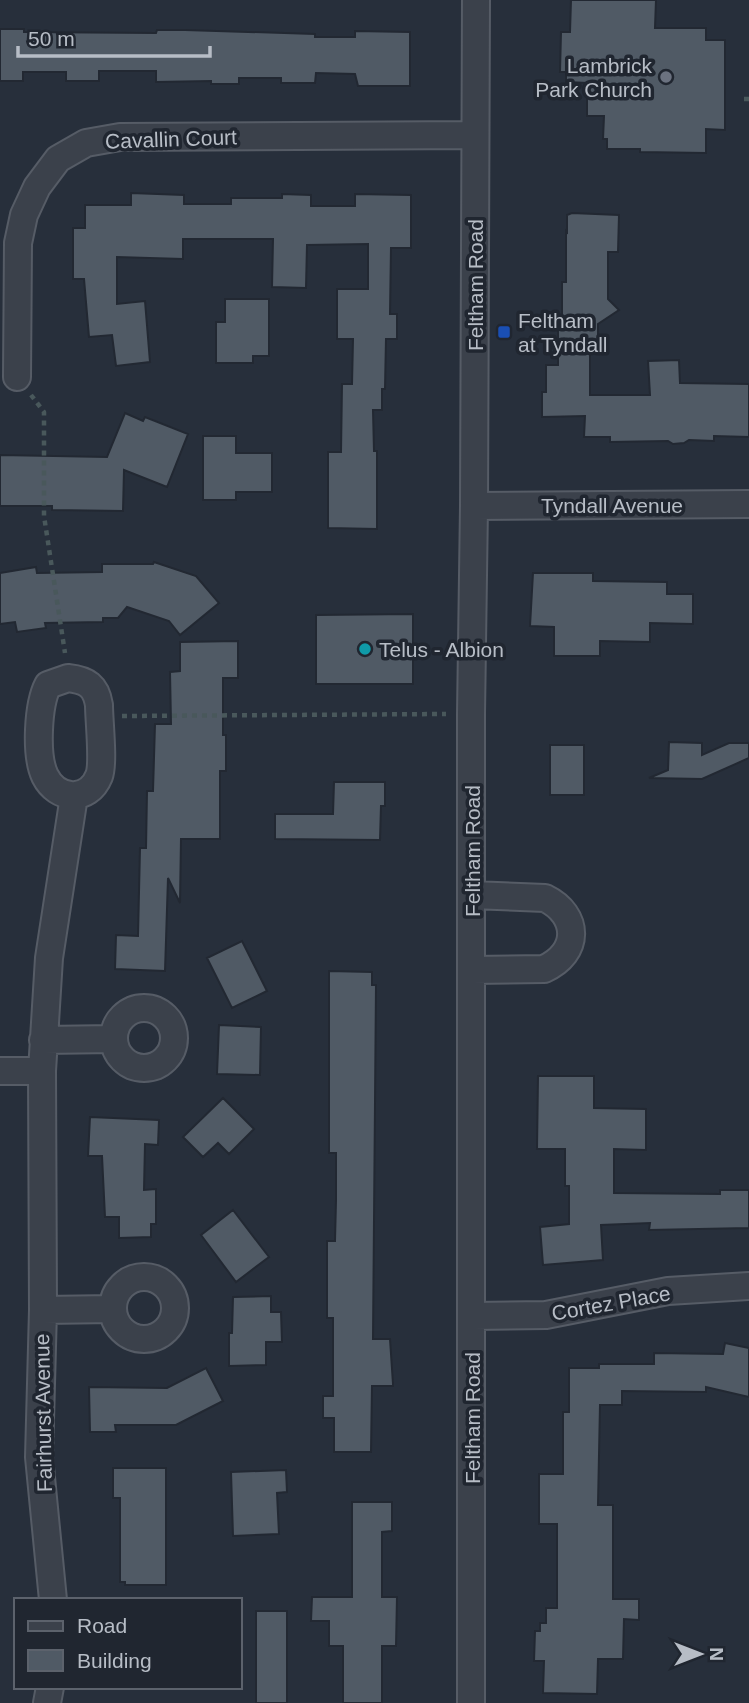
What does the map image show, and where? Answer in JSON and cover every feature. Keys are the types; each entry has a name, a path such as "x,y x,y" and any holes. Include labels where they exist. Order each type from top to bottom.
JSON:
{"street":[{"name":"Feltham Road","path":"471,1703 471,714 476,0"},
{"name":"Cavallin Court","path":"17,377 18,243 24,215 37,187 58,159 86,143 120,137 475,135"},
{"name":"Tyndall Avenue","path":"474,506 749,504"},
{"path":"68,678 82,680 92,686 97,694 99,716 99,775 88,792 74,796 61,793 46,777 40,757 43,694 48,685 68,678"},
{"name":"Fairhurst Avenue","path":"53,1598 39,1457 43,1310 42,1071 49,958 74,796"},
{"path":"472,895 545,898 564,911 571,934 564,956 544,969 472,970"},
{"path":"43,1040 114,1039"},
{"path":"0,1071 42,1071"},
{"name":"Cortez Place","path":"473,1315 546,1315 668,1291 749,1286"},
{"name":"Fairhurst Avenue","path":"43,1310 113,1309"}],"path":[{"path":"17,377 44,412 44,516 68,678"},
{"path":"99,716 471,714"}],"building":[{"name":"Lambrick Park Church","path":"571,0 656,0 655,28 706,28 706,40 725,40 725,130 706,129 706,153 607,149 607,139 603,139 604,116 587,116 587,83 566,82 566,72 560,72 561,32 570,32"},
{"path":"0,29 24,29 24,32 156,33 157,30 185,30 315,34 315,37 355,37 355,31 410,32 410,86 358,86 355,74 316,73 315,83 281,83 281,78 239,78 239,84 211,84 211,81 156,82 156,71 99,71 99,81 66,81 66,72 23,72 23,81 0,81"},
{"path":"131,193 184,195 184,204 231,204 231,198 311,195 311,206 355,206 355,194 411,195 411,248 391,248 390,314 397,314 397,339 386,339 382,410 373,410 374,451 377,451 377,529 328,528 328,452 341,452 342,384 352,384 353,339 337,339 337,289 368,289 368,244 307,245 306,288 272,287 273,239 183,239 183,259 117,257 117,304 145,301 150,362 116,366 112,335 89,337 84,279 73,279 73,228 85,228 85,205 131,205"},
{"path":"567,215 619,215 618,252 608,252 608,299 619,310 598,324 598,351 590,351 590,395 650,395 648,361 679,360 680,383 749,384 749,437 714,436 714,441 689,440 673,444 668,441 610,442 610,437 584,437 585,416 542,417 546,365 558,365 558,318 562,318 562,282 566,282"},
{"path":"225,299 269,299 269,356 253,356 253,363 216,363 216,322 225,322"},
{"path":"125,413 143,421 145,417 188,434 167,487 124,470 123,511 52,510 52,506 0,506 0,455 107,457"},
{"path":"203,436 236,436 236,453 272,453 272,492 236,492 236,500 203,500"},
{"path":"154,562 196,576 219,603 180,635 169,621 127,607 118,618 103,618 103,622 45,623 46,628 17,632 15,622 0,624 0,573 36,567 37,573 102,572 102,564"},
{"path":"533,573 593,573 593,581 667,582 667,594 693,594 693,624 650,623 650,642 600,641 600,656 554,656 554,627 530,626"},
{"name":"Telus - Albion","path":"413,614 413,684 316,684 316,615"},
{"path":"238,641 238,678 223,678 226,771 220,771 220,839 181,839 180,903 168,878 165,971 115,969 116,935 138,936 140,848 146,848 147,791 153,791 155,724 171,724 170,672 180,671 180,642"},
{"path":"669,742 702,743 702,755 729,743 749,743 749,758 702,779 649,778 668,770"},
{"path":"550,745 584,745 584,795 550,795"},
{"path":"334,782 385,782 380,840 275,839 275,814 333,814"},
{"path":"242,941 267,991 232,1008 207,958"},
{"path":"329,971 372,972 372,985 376,985 373,1339 390,1339 393,1386 372,1386 371,1452 334,1452 334,1418 323,1418 323,1396 333,1396 333,1318 327,1318 327,1241 335,1241 336,1200 336,1153 329,1153"},
{"path":"219,1025 261,1027 260,1075 217,1074"},
{"path":"538,1076 594,1076 594,1108 646,1109 646,1150 614,1149 614,1193 720,1194 720,1190 749,1190 749,1228 649,1230 650,1223 601,1225 603,1260 543,1265 540,1227 569,1224 569,1186 565,1186 565,1149 537,1149"},
{"path":"223,1098 254,1129 229,1154 218,1143 203,1157 183,1137"},
{"path":"90,1117 159,1120 158,1145 145,1144 144,1190 156,1189 156,1224 151,1224 151,1237 119,1238 119,1217 105,1217 102,1156 88,1156"},
{"path":"233,1210 269,1257 236,1282 201,1235"},
{"path":"271,1296 271,1312 281,1312 282,1342 266,1342 266,1365 229,1366 233,1297"},
{"path":"725,1343 749,1348 749,1397 706,1387 706,1392 622,1391 622,1405 600,1405 598,1505 613,1505 613,1599 639,1599 639,1620 624,1619 623,1659 598,1659 597,1694 543,1693 544,1661 534,1661 535,1631 540,1631 540,1623 546,1623 546,1608 557,1608 557,1524 539,1524 539,1474 563,1474 563,1412 569,1412 569,1368 599,1368 599,1364 654,1364 654,1353 723,1354"},
{"path":"206,1368 223,1401 176,1425 115,1425 116,1432 90,1432 89,1387 167,1388"},
{"path":"113,1468 166,1468 166,1585 125,1585 125,1582 120,1582 120,1498 113,1498"},
{"path":"286,1470 287,1492 277,1493 279,1534 233,1536 231,1472"},
{"path":"352,1502 392,1502 392,1531 382,1532 382,1597 397,1597 396,1646 382,1646 382,1703 343,1703 343,1646 329,1646 329,1621 311,1621 312,1597 352,1597"},
{"path":"256,1611 287,1611 287,1703 256,1703"}],"place":[{"name":"Lambrick Park Church","path":"666,77"},
{"name":"Feltham at Tyndall","path":"504,332"},
{"name":"Telus - Albion","path":"365,649"}]}
